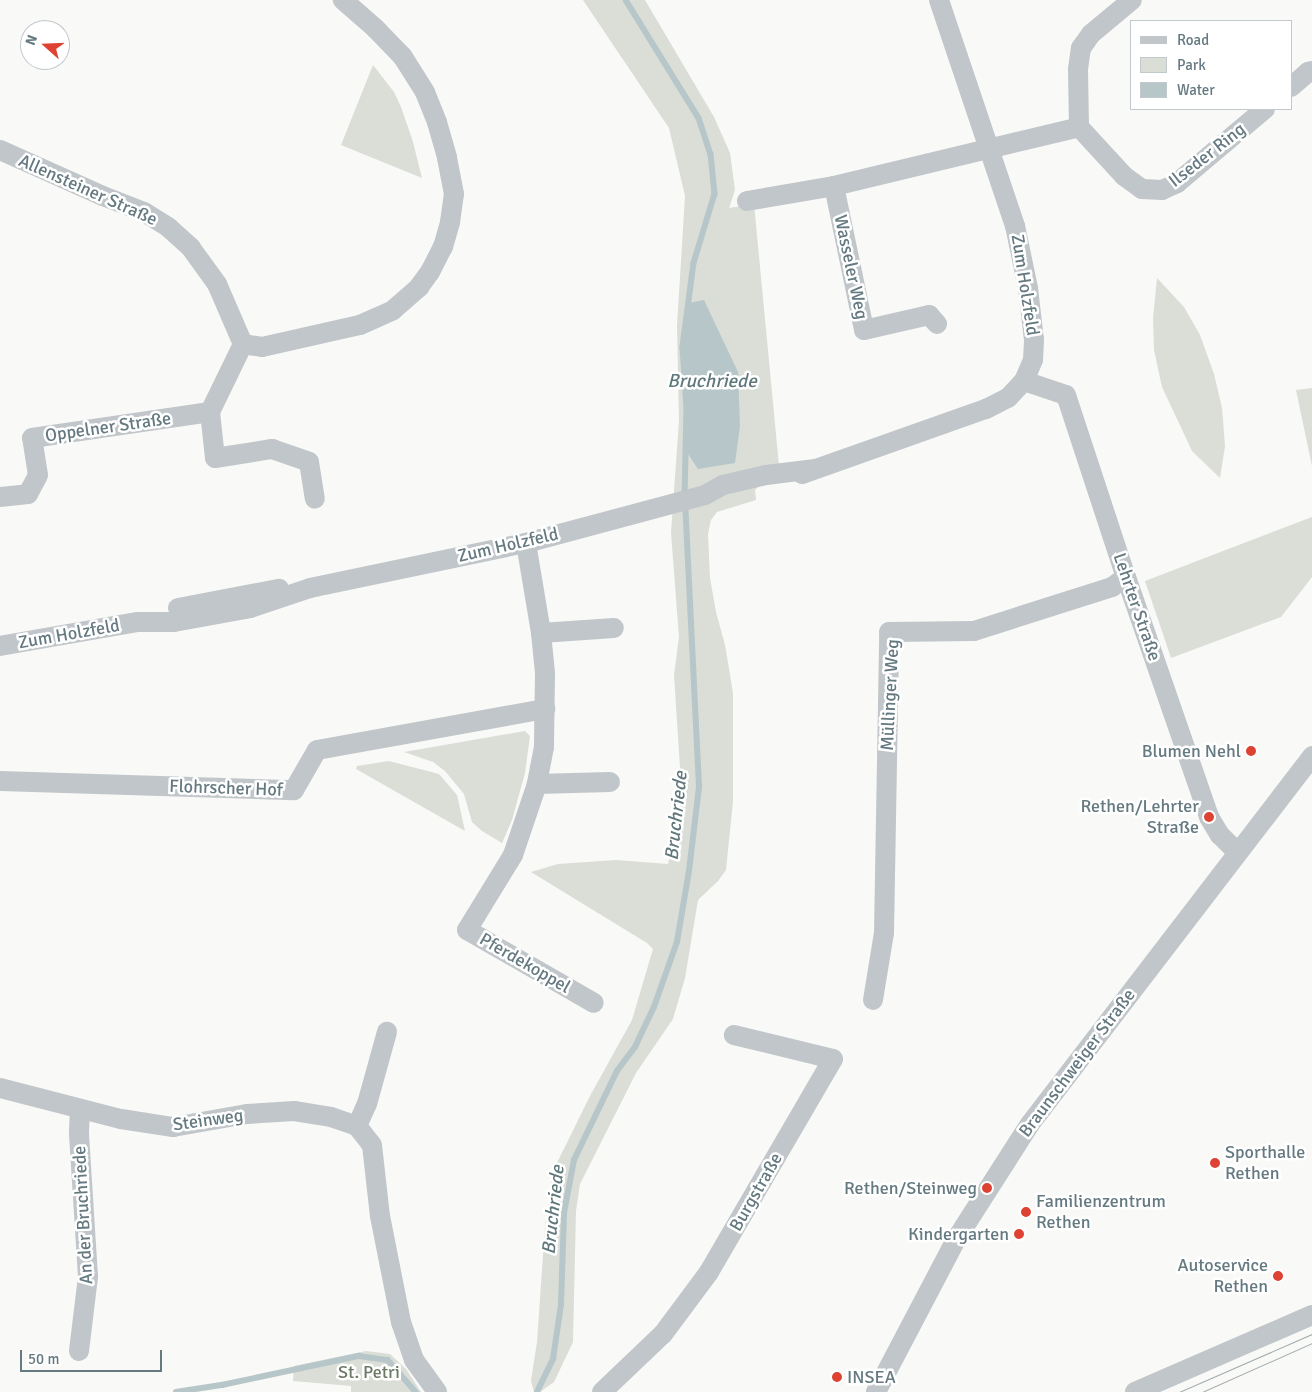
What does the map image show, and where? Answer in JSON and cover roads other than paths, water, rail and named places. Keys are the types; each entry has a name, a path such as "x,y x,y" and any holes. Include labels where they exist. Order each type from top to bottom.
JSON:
{"street":[{"path":"315,499 309,462 272,449 215,458 210,412 243,344 262,347 360,325 393,310 419,287 430,272 443,247 450,222 454,194 438,122 425,92 403,57 376,28 343,0"},
{"name":"Zum Holzfeld","path":"0,646 138,622 174,622 223,614 250,608 310,588 526,543 704,495 724,496 742,494 784,482 814,469 883,447 986,409 1008,398 1024,381 1033,360 1034,346 1028,288 1015,226 939,0"},
{"path":"747,201 834,186 990,150 1079,127 1078,69 1081,48 1091,34 1132,0"},
{"path":"1292,86 1312,71"},
{"name":"Ilseder Ring","path":"1079,127 1124,176 1142,189 1162,190 1177,183 1264,110"},
{"name":"Allensteiner Straße","path":"0,150 103,196 144,212 168,226 191,248 217,284 243,344"},
{"name":"Wasseler Weg","path":"834,186 864,330 929,315 937,324"},
{"name":"Lehrter Straße","path":"1024,381 1066,395 1126,577 1209,817 1220,835 1238,853"},
{"name":"Oppelner Straße","path":"0,497 28,494 38,475 32,438 210,412"},
{"name":"Pferdekoppel","path":"526,543 541,633 545,673 544,746 538,784 513,855 467,930 594,1003"},
{"name":"Müllinger Weg","path":"873,1000 884,933 889,632 974,631 1112,587 1126,577"},
{"path":"541,633 614,628"},
{"name":"Flohrscher Hof","path":"0,781 294,790 317,750 545,709"},
{"name":"Braunschweiger Straße","path":"876,1392 957,1238 1030,1124 1312,758"},
{"path":"538,784 610,782"},
{"path":"387,1032 367,1104 358,1126 372,1145 380,1216 401,1322 414,1360 437,1392"},
{"name":"Burgstraße","path":"602,1392 663,1334 709,1272 833,1059 734,1035"},
{"name":"Steinweg","path":"0,1088 121,1119 174,1127 247,1114 294,1111 330,1117 358,1126"},
{"name":"An der Bruchriede","path":"79,1351 88,1277 79,1132 80,1109"},
{"path":"1135,1392 1157,1388 1312,1315"}],"water":[{"name":"Bruchriede","path":"704,300 738,372 740,426 735,463 698,469 686,451 687,409 683,347 689,303"}],"waterway":[{"name":"Bruchriede","path":"626,0 699,118 711,154 715,194 694,263 683,347 687,409 685,496"},
{"name":"Bruchriede","path":"537,1392 553,1359 561,1305 564,1213 574,1160 617,1071 635,1047 654,1007 677,942 689,871 699,787 685,505"},
{"name":"Bruchriede","path":"176,1392 222,1385 359,1356 388,1360 416,1392"}],"tram line":[{"path":"1179,1392 1312,1334"},
{"path":"1202,1392 1312,1343"}],"place":[{"name":"Blumen Nehl","path":"1251,751"},
{"name":"Rethen/Lehrter Straße","path":"1209,817"},
{"name":"Sporthalle Rethen","path":"1215,1163"},
{"name":"Rethen/Steinweg","path":"987,1188"},
{"name":"Familienzentrum Rethen","path":"1026,1212"},
{"name":"Kindergarten","path":"1019,1234"},
{"name":"Autoservice Rethen","path":"1278,1276"},
{"name":"INSEA","path":"837,1377"}],"park label":[{"name":"St. Petri","path":"369,1372"}]}
